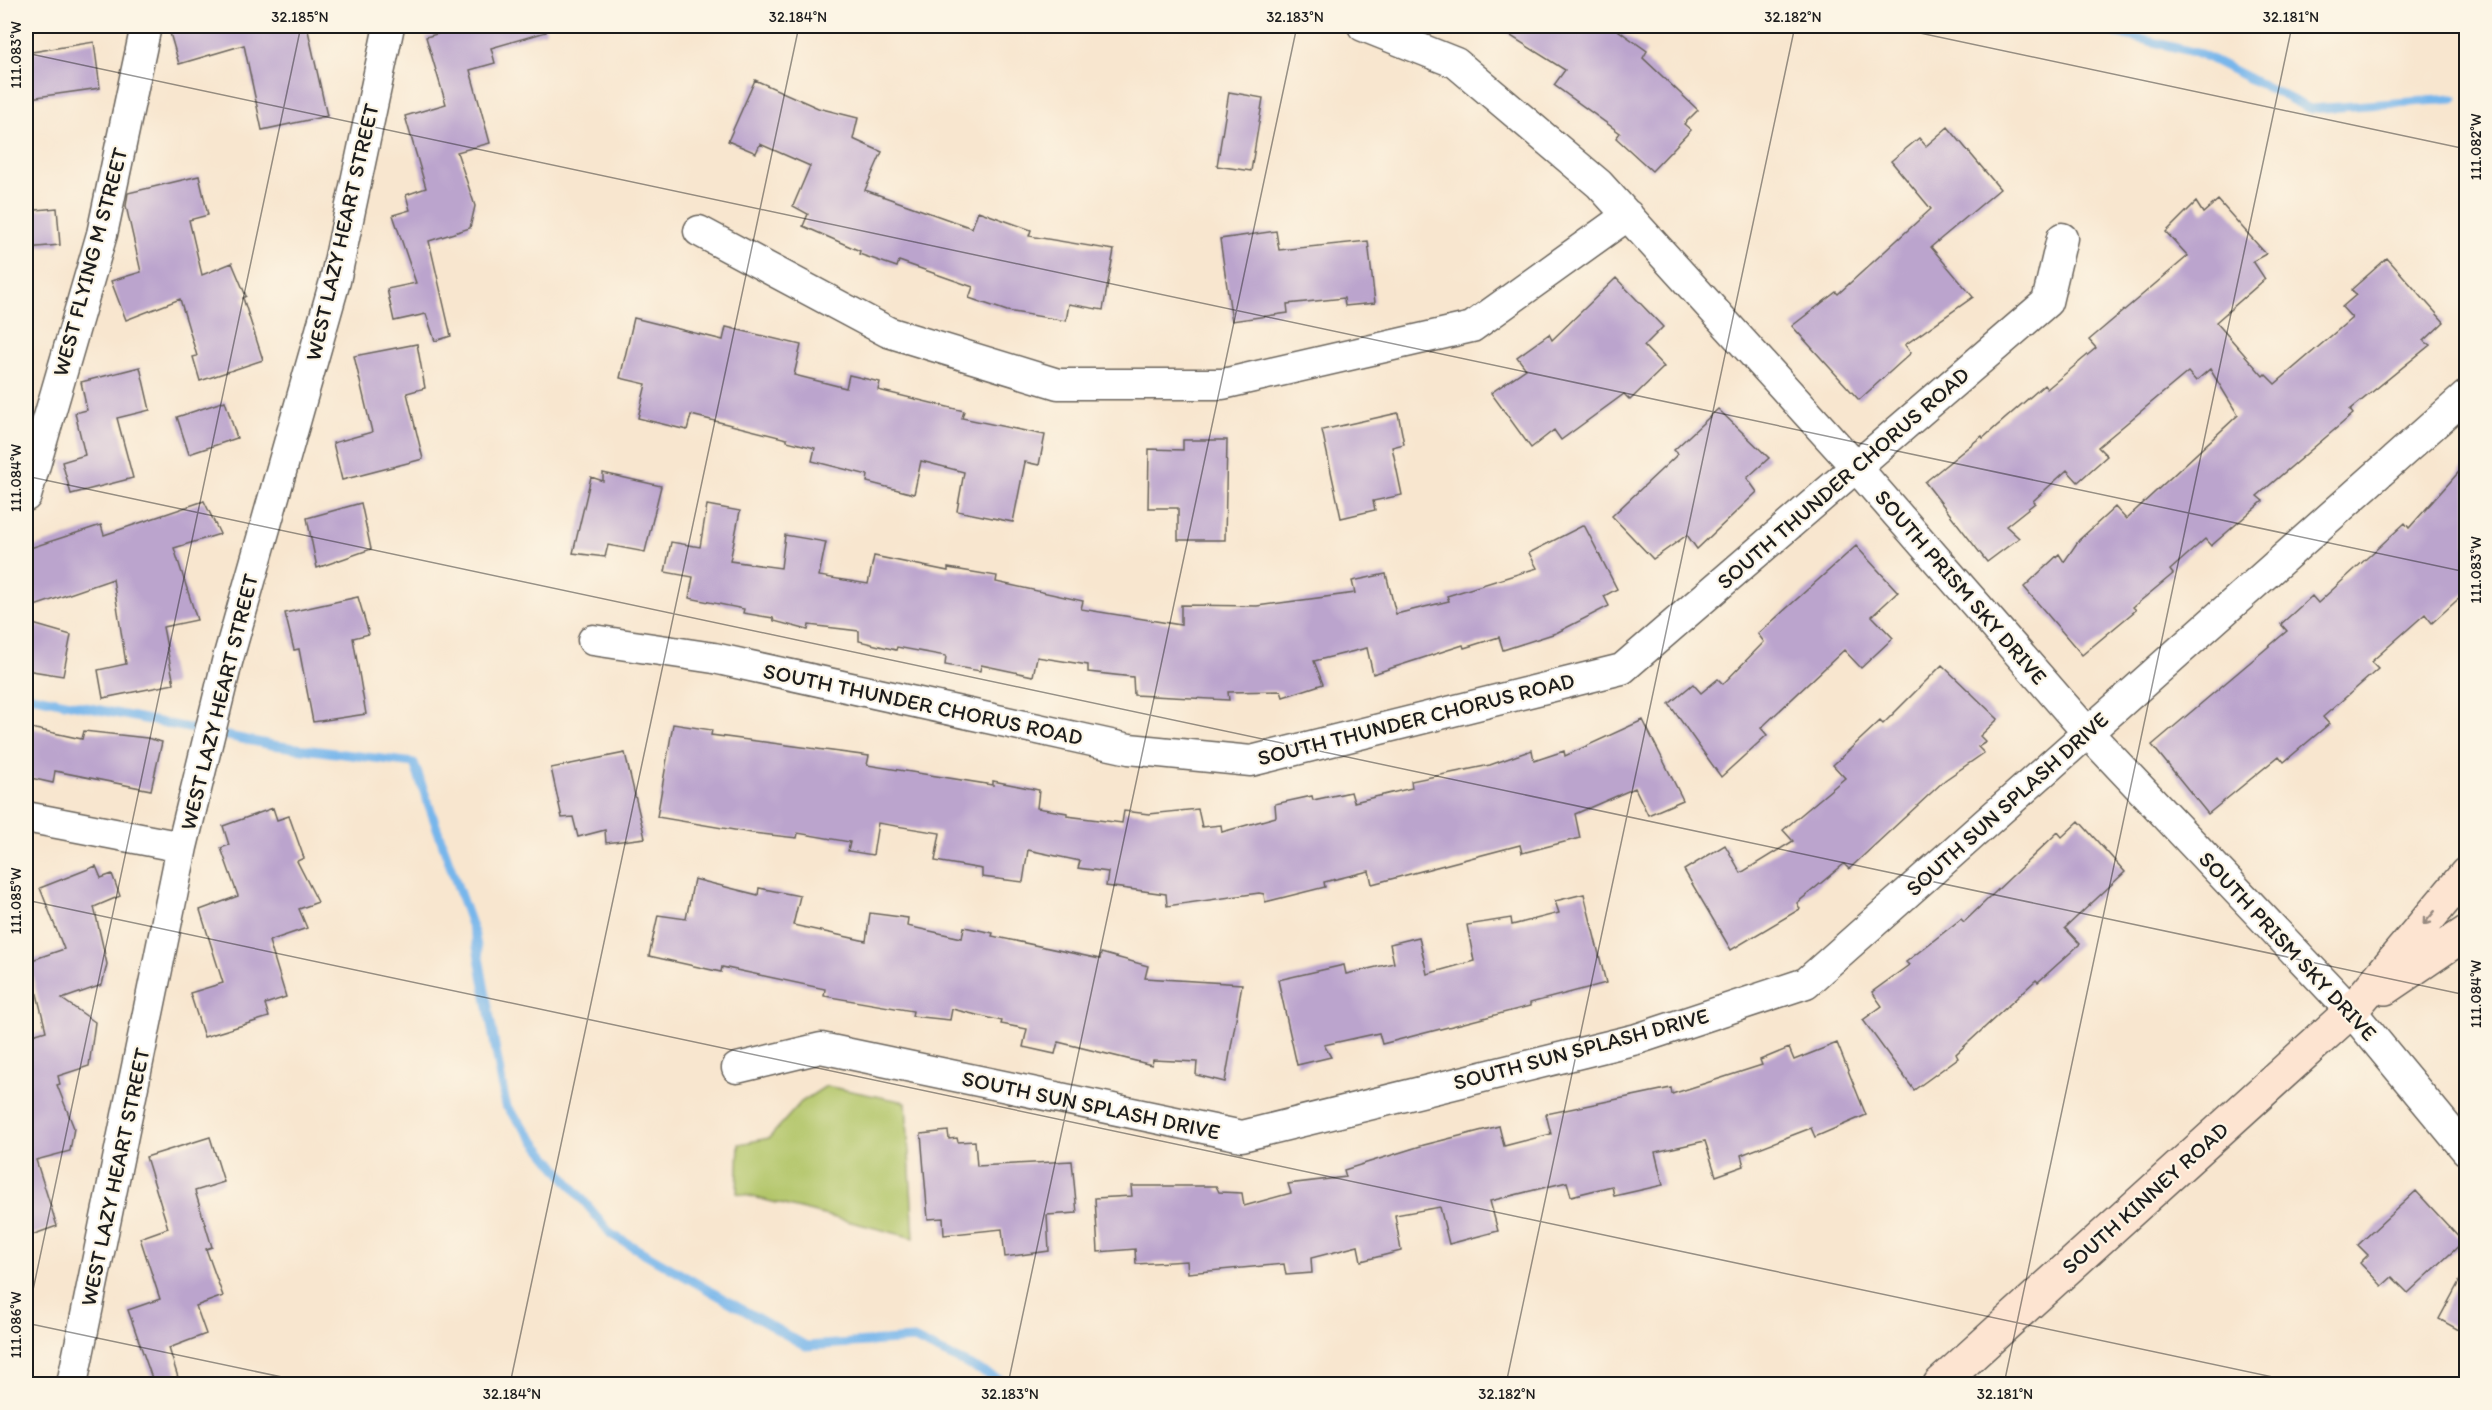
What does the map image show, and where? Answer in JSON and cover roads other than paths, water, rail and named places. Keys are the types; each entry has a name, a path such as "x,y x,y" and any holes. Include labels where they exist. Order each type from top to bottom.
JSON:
{"main road":[{"name":"SOUTH KINNEY ROAD","path":"1940,1384 2351,1011 2466,873"},
{"name":"SOUTH KINNEY ROAD","path":"2351,1011 2466,933"}],"street":[{"name":"WEST FLYING M STREET","path":"26,496 102,234 146,26"},
{"name":"WEST LAZY HEART STREET","path":"72,1384 182,847 227,662 335,281 389,26"},
{"name":"SOUTH PRISM SKY DRIVE","path":"1363,26 1456,63 1599,183 1856,467 2087,732 2351,1011 2466,1150"},
{"path":"699,231 888,332 1059,384 1223,384 1472,327 1628,215"},
{"name":"SOUTH THUNDER CHORUS ROAD","path":"593,640 714,658 1129,748 1251,761 1622,669 2047,302 2062,238"},
{"name":"SOUTH SUN SPLASH DRIVE","path":"737,1068 821,1048 1242,1136 1637,1039 1806,983 2466,396"},
{"path":"26,817 182,847"}],"waterway":[{"path":"2089,26 2201,54 2310,109 2453,99"},
{"path":"26,695 272,745 414,763 475,936 506,1106 611,1234 806,1346 914,1339 1009,1384"}]}
